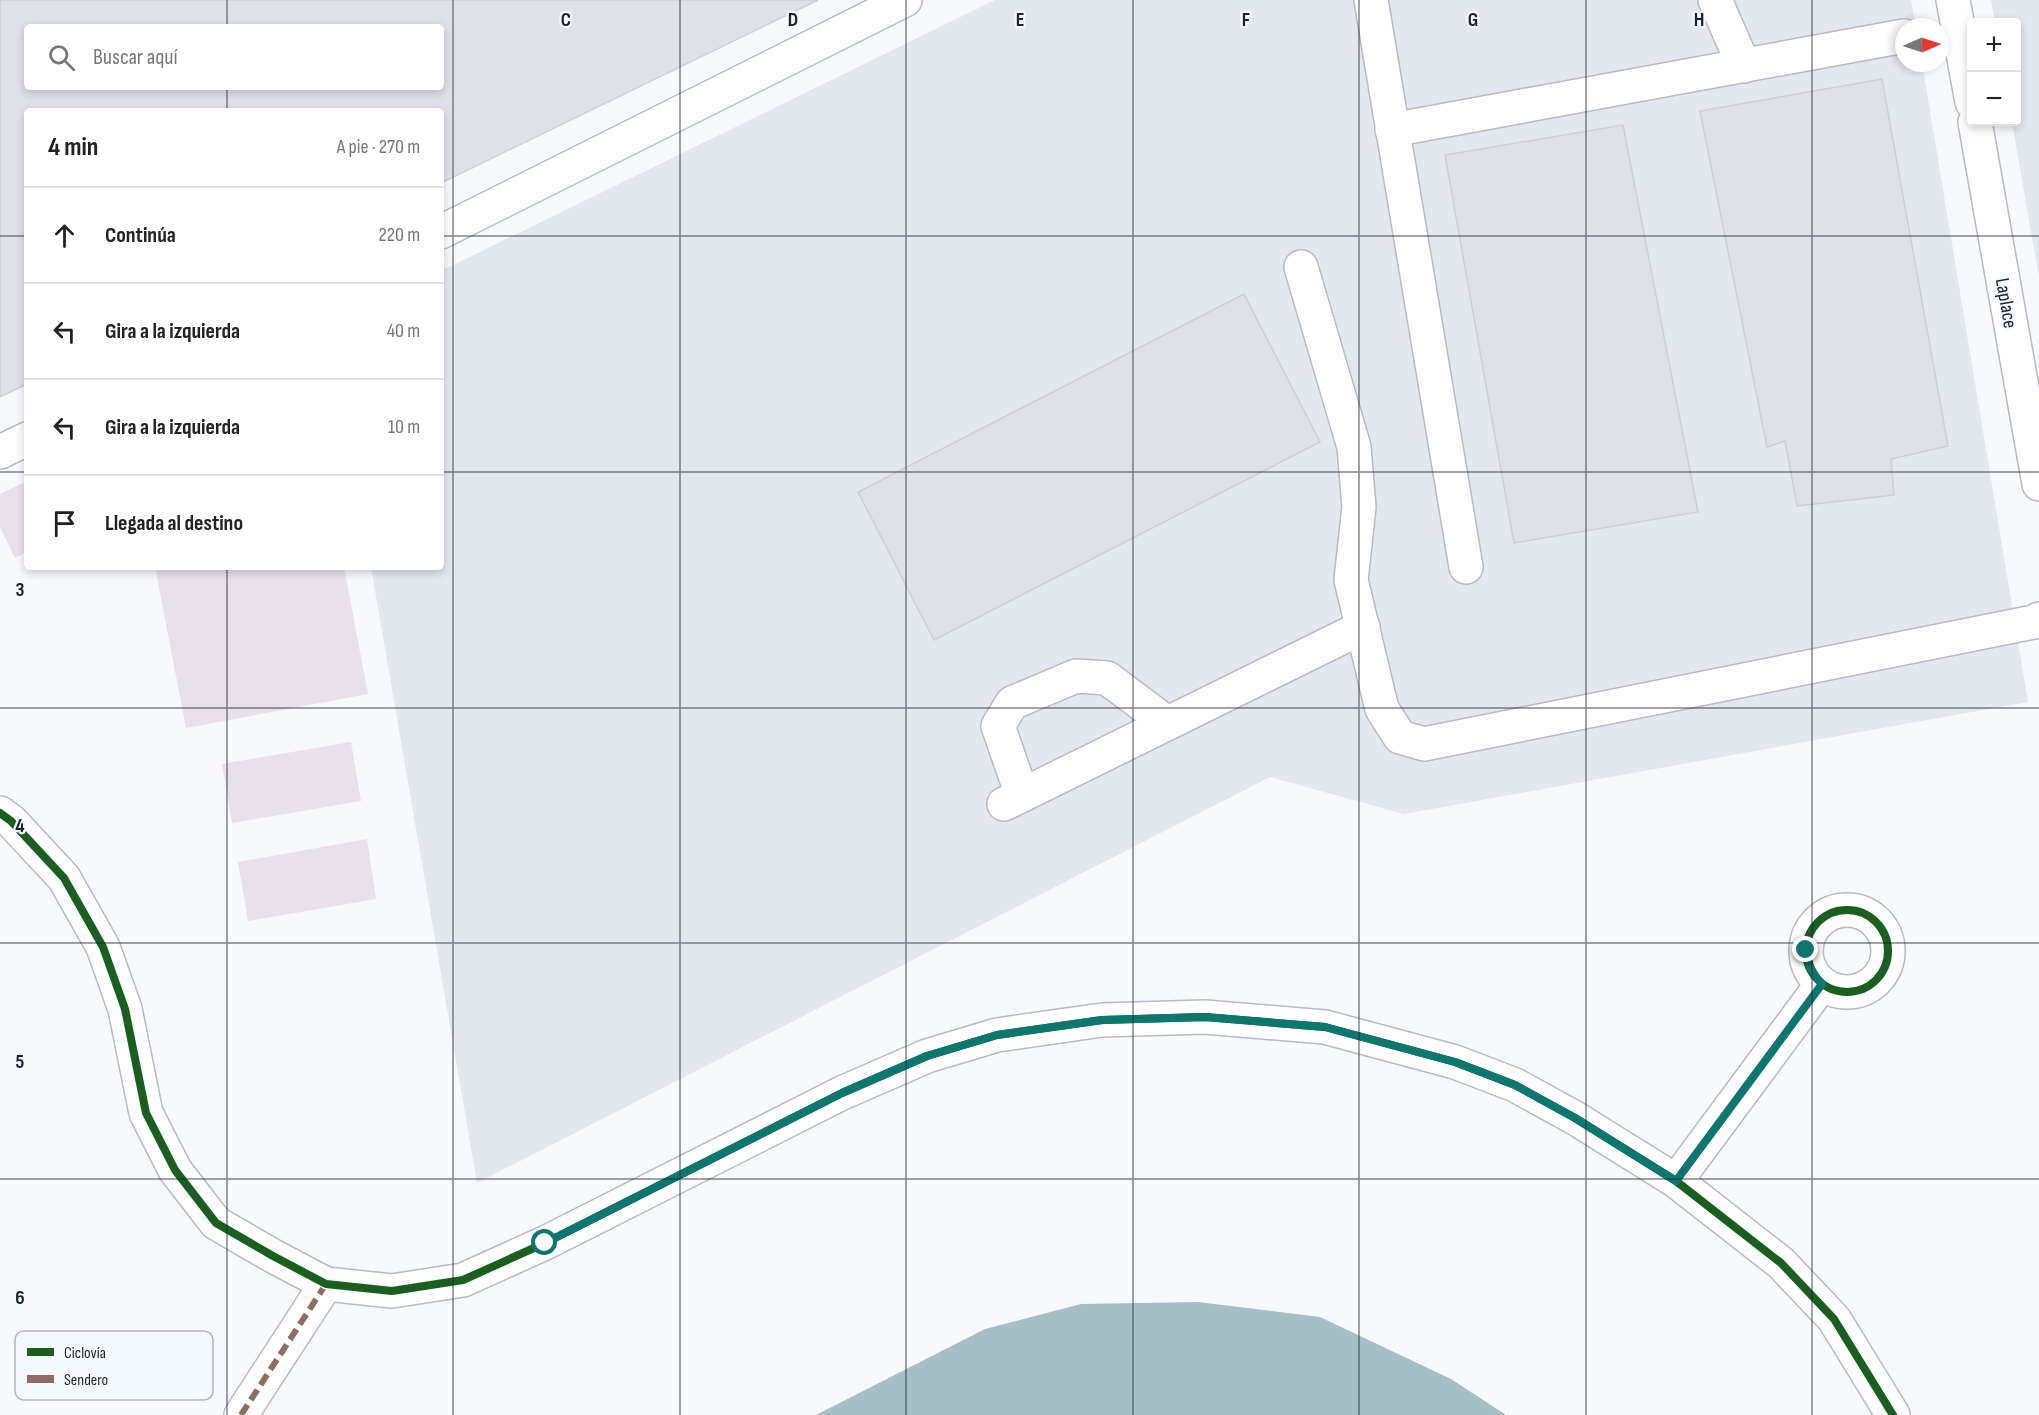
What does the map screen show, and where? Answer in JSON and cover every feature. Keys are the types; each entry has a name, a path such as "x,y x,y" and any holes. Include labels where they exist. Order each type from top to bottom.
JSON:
{"street":[{"path":"444,230 905,0"},
{"path":"1371,0 1466,567"},
{"path":"1715,0 1744,66"},
{"path":"1950,17 1967,86"},
{"path":"1392,130 1895,38"},
{"name":"Laplace","path":"1976,126 2039,484"},
{"path":"1301,267 1354,447 1359,507 1351,580 1382,709 1400,737 1424,744 2022,625 2039,619"},
{"path":"0,452 24,440"},
{"path":"1167,723 1107,678 1076,676 1012,703 998,726 1012,799 1363,627"},
{"path":"0,813 11,821 64,878 103,947 124,1009 146,1113 176,1170 216,1223 273,1257 326,1284 392,1292 463,1280 545,1243 842,1093 927,1056 997,1035 1102,1020 1205,1017 1325,1027 1455,1062 1515,1085 1575,1118 1676,1181 1781,1263 1834,1319 1893,1415"},
{"path":"1676,1181 1822,984"},
{"path":"241,1415 326,1284"}],"shaded area":[{"path":"995,0 1911,0 1914,18 1895,18 1895,72 1923,72 2028,702 1404,814 1270,777 477,1183 372,570 444,570 444,270"},
{"path":"1991,0 2039,0 2039,278 2013,126 2021,126 2021,18 1994,18"},
{"path":"24,482 24,554 15,558 0,527 0,494"},
{"path":"156,570 345,570 368,694 186,728"},
{"path":"351,742 361,801 232,823 222,764"},
{"path":"367,839 376,899 248,921 238,862"}],"water":[{"path":"1198,1302 1320,1317 1451,1379 1506,1415 816,1415 985,1329 1081,1304"}],"building":[{"path":"0,0 818,0 444,182 444,108 24,108 24,385 0,397"},
{"path":"1882,79 1948,446 1891,459 1894,495 1797,506 1785,441 1767,447 1700,111"},
{"path":"1623,125 1698,512 1514,543 1445,155"},
{"path":"1244,294 1320,442 934,640 858,492"}],"marked path":[{"path":"1676,1181 1822,984"},
{"path":"241,1415 326,1284"}],"cycle path":[{"path":"0,813 11,821 64,878 103,947 125,1009 146,1113 175,1170 216,1223 326,1284 392,1291 463,1280 545,1243 842,1093 927,1056 997,1035 1102,1020 1205,1017 1325,1027 1455,1062 1515,1085 1575,1118 1676,1181 1781,1263 1834,1319 1893,1415"},
{"path":"1847,910 1863,914 1876,922 1884,935 1888,951 1884,967 1876,980 1863,988 1847,992 1831,988 1818,980 1810,967 1806,951 1810,935 1818,922 1831,914 1847,910"}],"route":[{"path":"545,1243 842,1093 927,1056 997,1035 1102,1020 1205,1017 1325,1027 1455,1062 1515,1085 1575,1118 1676,1181 1822,984 1808,963 1806,950"}]}
